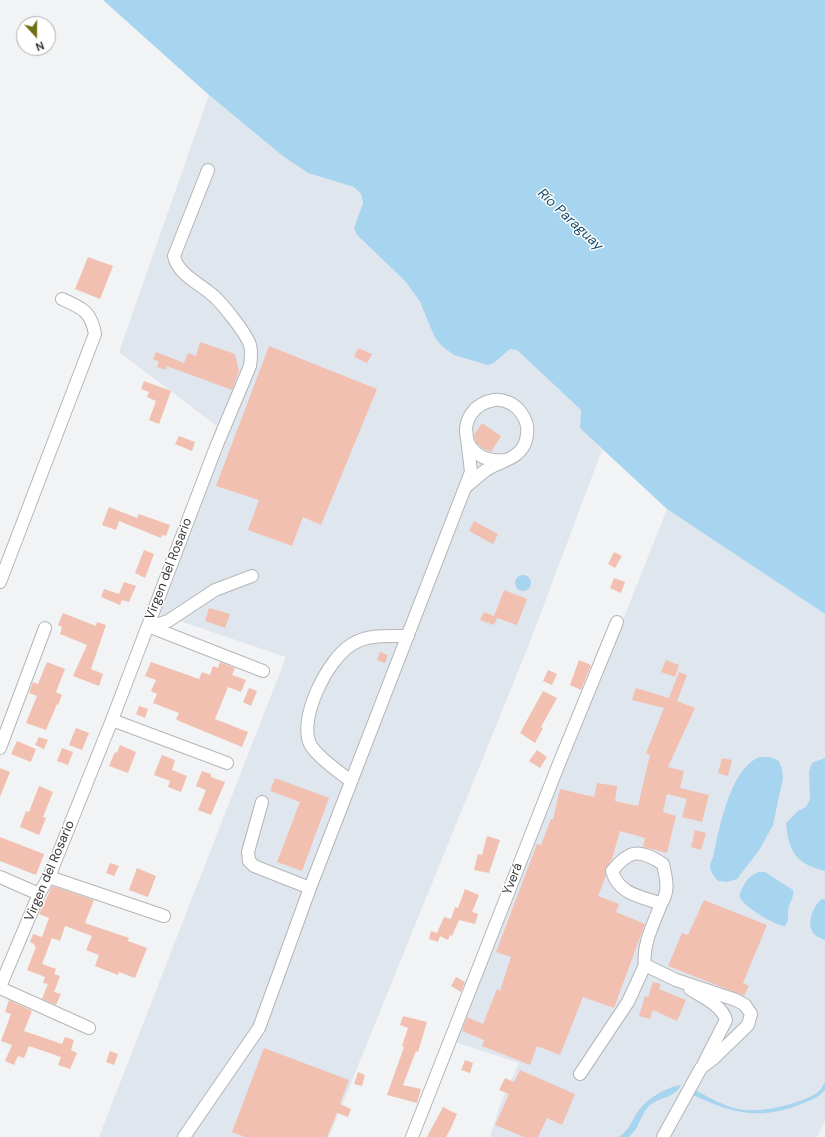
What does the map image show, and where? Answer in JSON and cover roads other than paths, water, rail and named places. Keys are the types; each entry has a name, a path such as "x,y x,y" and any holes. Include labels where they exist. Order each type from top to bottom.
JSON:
{"street":[{"name":"Virgen del Rosario","path":"0,987 39,894 50,877 149,626 216,447 250,366 252,357 250,344 234,320 212,294 189,278 176,264 174,256 208,170"},
{"path":"0,582 95,334 93,320 84,309 62,299"},
{"path":"184,1137 259,1028 310,888 471,472 466,429 468,420 474,410 487,401 504,400 515,405 526,418 528,431 524,446 519,453 486,470 465,488"},
{"path":"466,429 469,444 480,457 494,462 506,460"},
{"path":"149,626 168,621 215,590 252,576"},
{"name":"Yverá","path":"412,1137 558,766 617,622"},
{"path":"149,626 263,671"},
{"path":"0,748 46,628"},
{"path":"351,781 318,753 310,744 308,730 311,704 325,676 339,655 351,644 382,636 408,636"},
{"path":"112,720 227,763"},
{"path":"262,802 248,852 249,861 254,866 310,888"},
{"path":"580,1074 628,1002 645,965 644,955 646,946 661,904 665,899 667,887 663,864 653,858 634,853 628,854 612,871 615,881 630,894 661,904"},
{"path":"0,877 39,894"},
{"path":"50,877 164,916"},
{"path":"645,965 676,980 715,1005 724,1014 726,1020 663,1137"},
{"path":"676,980 745,1004 751,1014 748,1025 714,1058 701,1068"},
{"path":"0,987 89,1028"}],"water":[{"name":"Río Paraguay","path":"103,0 825,0 825,614 667,509 583,431 580,427 581,410 517,350 510,349 494,363 488,365 454,355 442,346 435,338 420,302 405,281 357,235 354,228 363,203 361,194 354,187 308,173 284,157 209,95"},
{"path":"523,575 529,577 531,583 529,589 523,591 517,589 515,583 517,577"},
{"path":"760,757 770,757 779,761 782,769 783,778 773,825 760,849 737,879 727,882 718,881 711,872 710,865 714,856 728,799 741,772 750,763"},
{"path":"825,758 825,871 807,865 796,855 789,842 786,823 798,811 806,807 810,799 809,771 812,763"},
{"path":"759,872 765,872 793,890 793,897 788,909 788,921 785,926 775,923 760,915 746,905 740,897 741,891 747,881 751,876"},
{"path":"822,899 825,900 825,940 814,934 810,923 816,905"},
{"path":"825,1082 825,1090 813,1099 784,1110 770,1113 731,1110 691,1094 693,1089 718,1102 737,1109 762,1110 782,1106 811,1096 821,1089"},
{"path":"681,1085 671,1095 654,1102 648,1107 629,1137 619,1137 626,1131 639,1110 647,1101 664,1091"}]}
